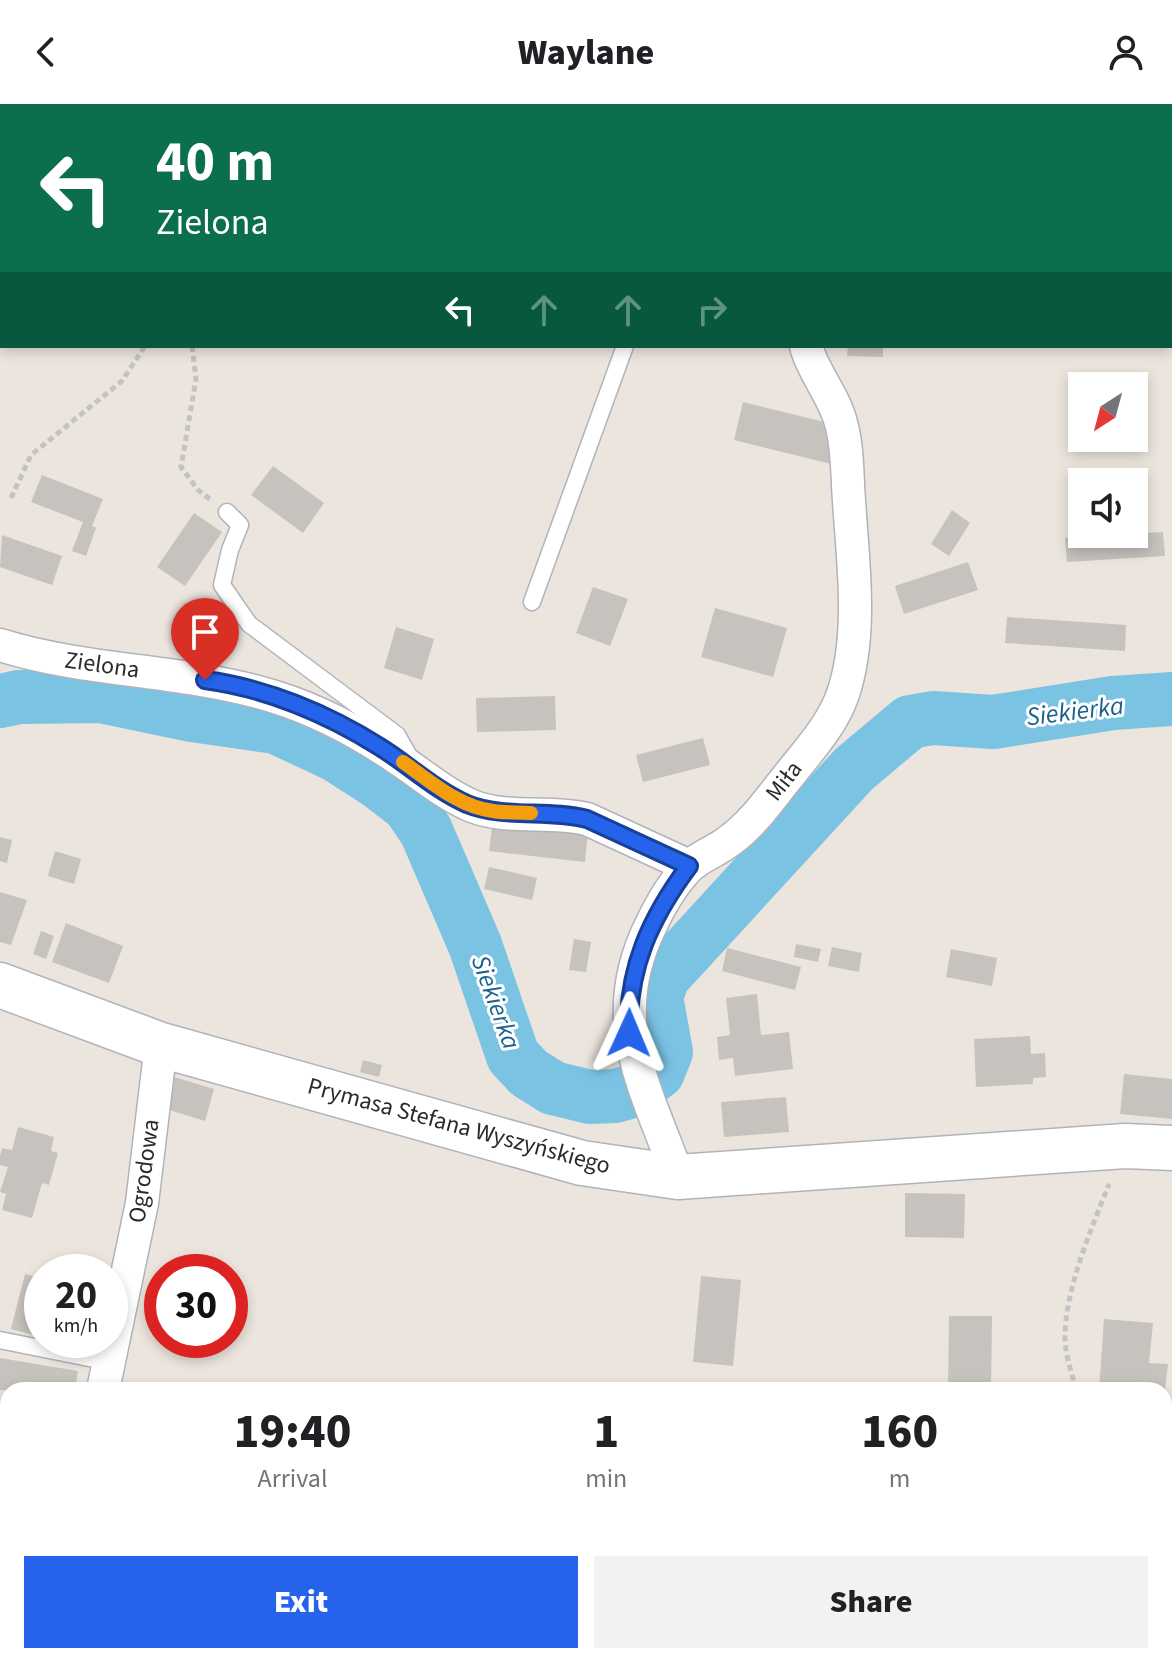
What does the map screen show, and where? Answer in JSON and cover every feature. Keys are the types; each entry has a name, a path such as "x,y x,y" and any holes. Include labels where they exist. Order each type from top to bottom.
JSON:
{"main road":[{"name":"Prymasa Stefana Wyszyńskiego","path":"0,985 161,1045 582,1163 678,1177 1125,1146 1172,1148"}],"street":[{"name":"Miła","path":"678,1177 633,1053 629,1015 632,977 638,954 657,913 689,866 731,841 761,810 830,721 844,691 854,624 845,440 836,406 811,362 807,348"},
{"name":"Zielona","path":"0,645 64,661 229,683 280,698 349,728 440,788 477,808 587,819 689,866"},
{"name":"Ogrodowa","path":"106,1376 142,1203 161,1045"}],"lane":[{"path":"532,602 624,348"},
{"path":"227,512 240,525 222,585 249,624 397,735 419,773"},
{"path":"0,1340 106,1376"}],"path":[{"path":"11,498 31,455 122,381 144,348"},
{"path":"192,348 196,379 181,467 198,490 227,512"},
{"path":"1074,1382 1065,1344 1067,1309 1094,1222 1125,1146"}],"building":[{"path":"848,348 883,348 883,357 847,356"},
{"path":"743,402 841,426 831,464 734,440"},
{"path":"273,466 324,503 303,533 251,495"},
{"path":"42,475 103,499 92,526 96,528 86,556 72,551 83,522 31,502"},
{"path":"952,510 970,523 949,556 931,544"},
{"path":"194,513 222,532 185,586 157,567"},
{"path":"1163,532 1165,556 1067,562 1065,538 1068,538 1068,548 1148,548 1148,533"},
{"path":"2,535 62,556 52,585 0,567"},
{"path":"968,562 978,590 904,614 895,586"},
{"path":"593,587 628,599 610,646 576,633"},
{"path":"715,608 787,628 773,677 701,657"},
{"path":"1007,617 1126,625 1125,651 1005,643"},
{"path":"396,627 434,639 422,680 384,668"},
{"path":"555,696 556,730 477,732 476,698"},
{"path":"703,738 710,765 643,782 636,755"},
{"path":"493,819 588,831 585,862 489,851"},
{"path":"0,837 12,840 7,863 0,861"},
{"path":"55,851 81,859 74,884 48,876"},
{"path":"489,867 537,878 532,900 484,889"},
{"path":"0,892 27,900 11,945 0,942"},
{"path":"66,923 123,946 109,983 52,962"},
{"path":"41,931 54,936 46,959 33,954"},
{"path":"574,939 591,942 586,972 569,970"},
{"path":"796,944 821,949 818,962 794,957"},
{"path":"832,947 862,953 859,972 828,966"},
{"path":"727,948 801,967 795,990 722,971"},
{"path":"951,949 997,958 992,986 946,977"},
{"path":"757,994 761,1035 789,1032 793,1069 735,1076 733,1058 719,1060 717,1037 730,1035 726,998"},
{"path":"1030,1036 1031,1054 1045,1053 1046,1077 1033,1078 1033,1084 976,1087 974,1039"},
{"path":"363,1060 382,1065 379,1077 360,1072"},
{"path":"1124,1074 1172,1079 1172,1119 1120,1114"},
{"path":"171,1076 214,1089 205,1121 163,1108"},
{"path":"786,1097 789,1132 724,1137 721,1102"},
{"path":"18,1127 54,1137 51,1151 58,1153 49,1185 42,1183 32,1218 2,1210 6,1194 0,1192 8,1167 0,1165 0,1156 2,1148 12,1150"},
{"path":"905,1193 965,1194 964,1238 905,1237"},
{"path":"701,1276 741,1280 733,1366 693,1362"},
{"path":"24,1278 24,1332 11,1329"},
{"path":"949,1316 992,1316 991,1382 948,1382"},
{"path":"1104,1319 1153,1323 1149,1363 1168,1364 1166,1382 1100,1382"},
{"path":"0,1358 78,1371 76,1382 0,1382"}],"waterway":[{"name":"Siekierka","path":"0,701 19,697 101,696 192,715 276,727 336,755 378,782 409,806 426,831 475,945 513,1056 529,1073 553,1088 590,1097 615,1096 633,1091 658,1072 666,1052 656,997 663,977 854,769 910,722 933,718 993,722 1113,703 1172,699"}],"slow traffic":[{"path":"403,762 462,802 477,808 531,813"}],"route":[{"path":"205,680 229,683 280,698 349,728 462,802 477,808 587,819 689,866 657,913 638,954 632,977 629,1033"}]}
